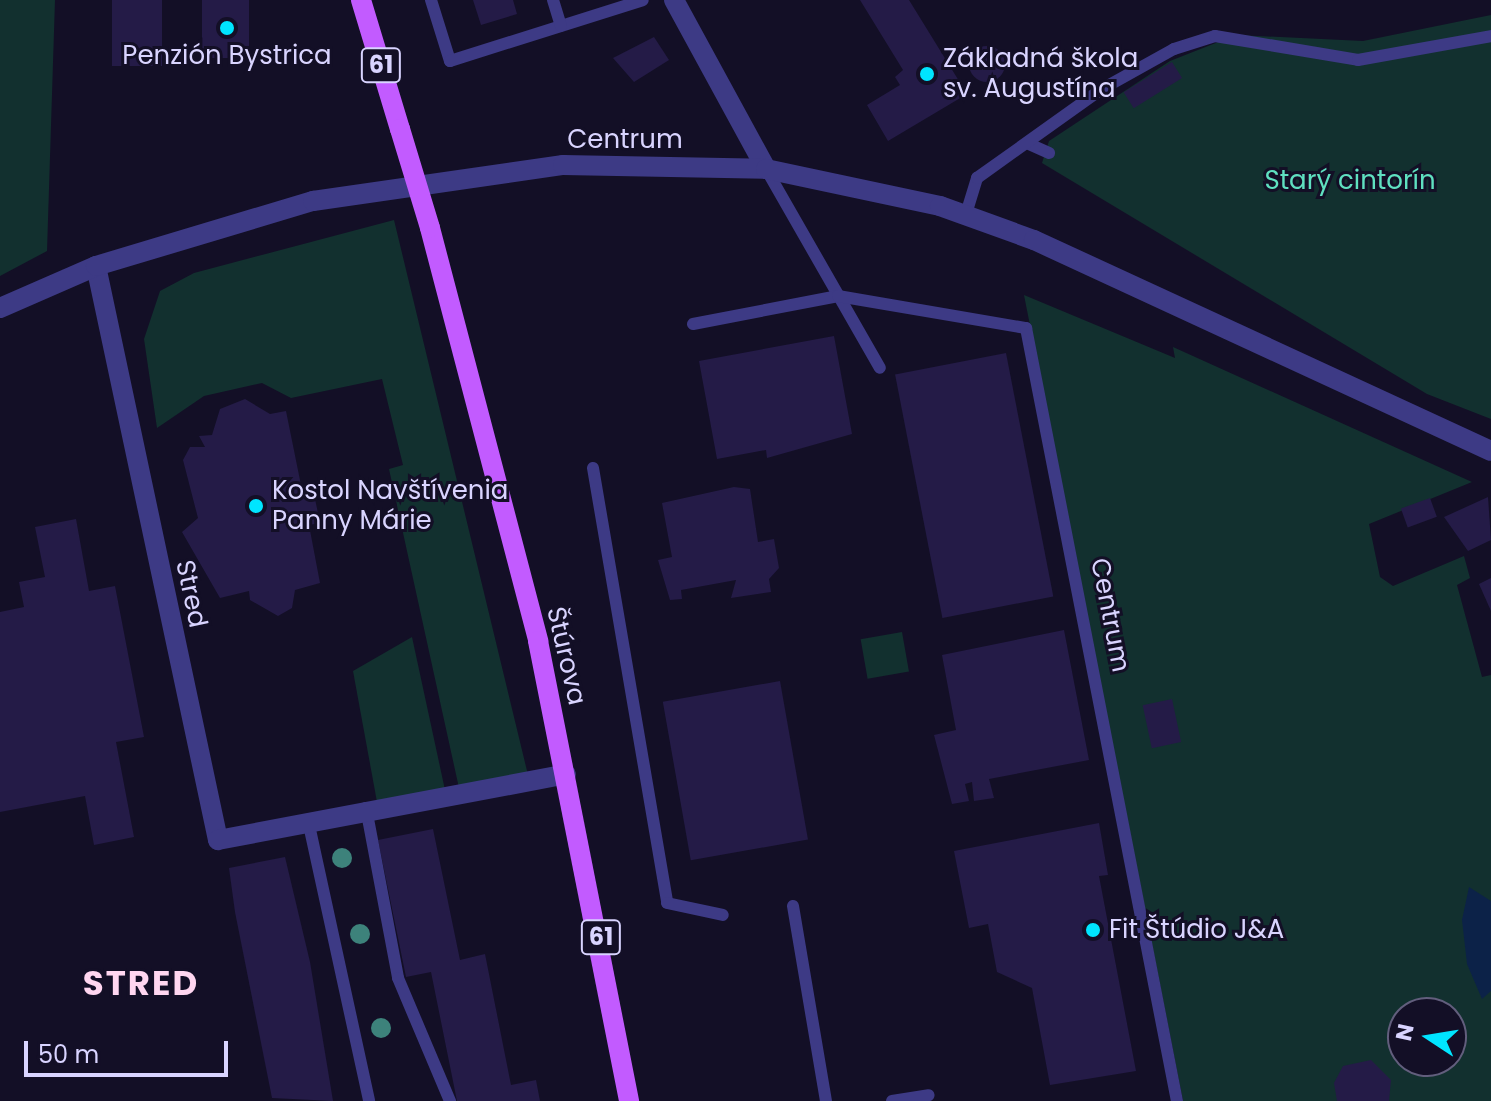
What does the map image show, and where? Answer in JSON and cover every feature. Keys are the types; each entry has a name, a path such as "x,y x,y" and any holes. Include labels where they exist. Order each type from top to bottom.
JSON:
{"main road":[{"name":"Štúrova","path":"361,0 430,228 566,774 629,1101"}],"street":[{"path":"674,0 766,169"},
{"name":"Centrum","path":"96,266 313,201 485,175 563,165 766,169 966,214 1251,335 1491,451"},
{"path":"0,308 96,266"},
{"name":"Stred","path":"96,266 211,829 227,843 309,825 366,808 439,803 566,774"}],"lane":[{"path":"431,0 450,61 643,0"},
{"path":"553,0 561,26"},
{"path":"966,214 977,178 1160,54 1215,36 1358,60 1491,36"},
{"path":"1029,144 1049,153"},
{"path":"766,169 880,368"},
{"name":"Centrum","path":"693,324 838,296 1026,328 1177,1101"},
{"path":"593,468 667,903 723,915"},
{"path":"366,808 398,978 450,1101"},
{"path":"309,825 369,1101"},
{"path":"793,906 826,1101"},
{"path":"892,1101 929,1095"}],"green space":[{"path":"0,0 55,0 47,251 0,276"},
{"name":"Starý cintorín","path":"1491,15 1491,419 1427,394 1042,163 1049,141 1170,61 1236,35 1363,41"},
{"path":"394,220 528,775 459,788 389,469 403,465 382,379 291,398 262,383 204,396 157,428 144,339 160,291 194,273"},
{"path":"1024,295 1175,358 1173,347 1472,482 1369,524 1380,577 1393,586 1464,556 1470,578 1457,585 1482,677 1491,675 1491,1101 1183,1101"},
{"path":"902,632 909,671 868,679 861,639"},
{"path":"412,637 445,790 377,802 353,671"}],"water":[{"path":"1469,887 1491,901 1491,991 1482,999 1467,964 1462,920"}],"building":[{"path":"112,0 162,0 162,66 112,66"},
{"name":"Penzión Bystrica","path":"202,0 249,0 249,58 202,58"},
{"path":"473,0 513,0 517,14 481,25"},
{"name":"Základná škola sv. Augustína","path":"860,0 909,0 967,94 888,141 867,105 900,85 895,77 903,70"},
{"path":"654,37 669,60 634,82 613,58"},
{"path":"987,46 1000,51 1005,64 1000,77 987,82 974,77 969,64 974,51"},
{"path":"1172,62 1182,78 1134,108 1124,92"},
{"path":"834,336 852,434 767,458 766,450 717,459 699,361"},
{"path":"1006,353 1053,596 942,618 895,375"},
{"name":"Kostol Navštívenia Panny Márie","path":"245,399 270,414 286,411 303,495 314,494 320,523 309,525 320,583 295,590 292,608 278,616 250,600 249,591 220,598 182,532 198,518 183,460 190,447 205,447 199,436 212,435 220,409"},
{"path":"734,487 750,489 758,542 774,539 779,568 769,579 771,592 731,598 736,580 681,590 682,599 670,600 658,560 672,557 662,503"},
{"path":"1488,497 1491,540 1468,551 1444,517"},
{"path":"1430,498 1437,517 1408,527 1401,509"},
{"path":"76,519 89,591 115,586 144,737 116,742 134,837 94,845 85,796 0,812 0,612 24,607 19,582 45,577 35,527"},
{"path":"1491,578 1491,611 1479,584"},
{"path":"1064,630 1089,760 989,779 994,798 974,801 972,782 965,784 969,801 952,804 934,735 956,730 942,655"},
{"path":"780,681 808,840 691,860 663,702"},
{"path":"1172,699 1181,742 1152,748 1143,705"},
{"path":"1099,823 1108,875 1099,876 1136,1071 1050,1085 1032,988 997,972 988,924 969,928 954,851"},
{"path":"433,829 460,960 485,954 511,1085 536,1080 540,1101 457,1101 431,972 406,977 378,840"},
{"path":"285,857 310,962 333,1101 272,1098 235,912 229,868"},
{"path":"1371,1060 1391,1080 1389,1101 1337,1101 1334,1083 1343,1066"}],"place":[{"name":"Penzión Bystrica","path":"227,28"},
{"name":"Základná škola sv. Augustína","path":"927,74"},
{"name":"Kostol Navštívenia Panny Márie","path":"256,506"},
{"name":"Fit Štúdio J&A","path":"1093,930"}],"district":[{"name":"STRED","path":"141,984"}]}
